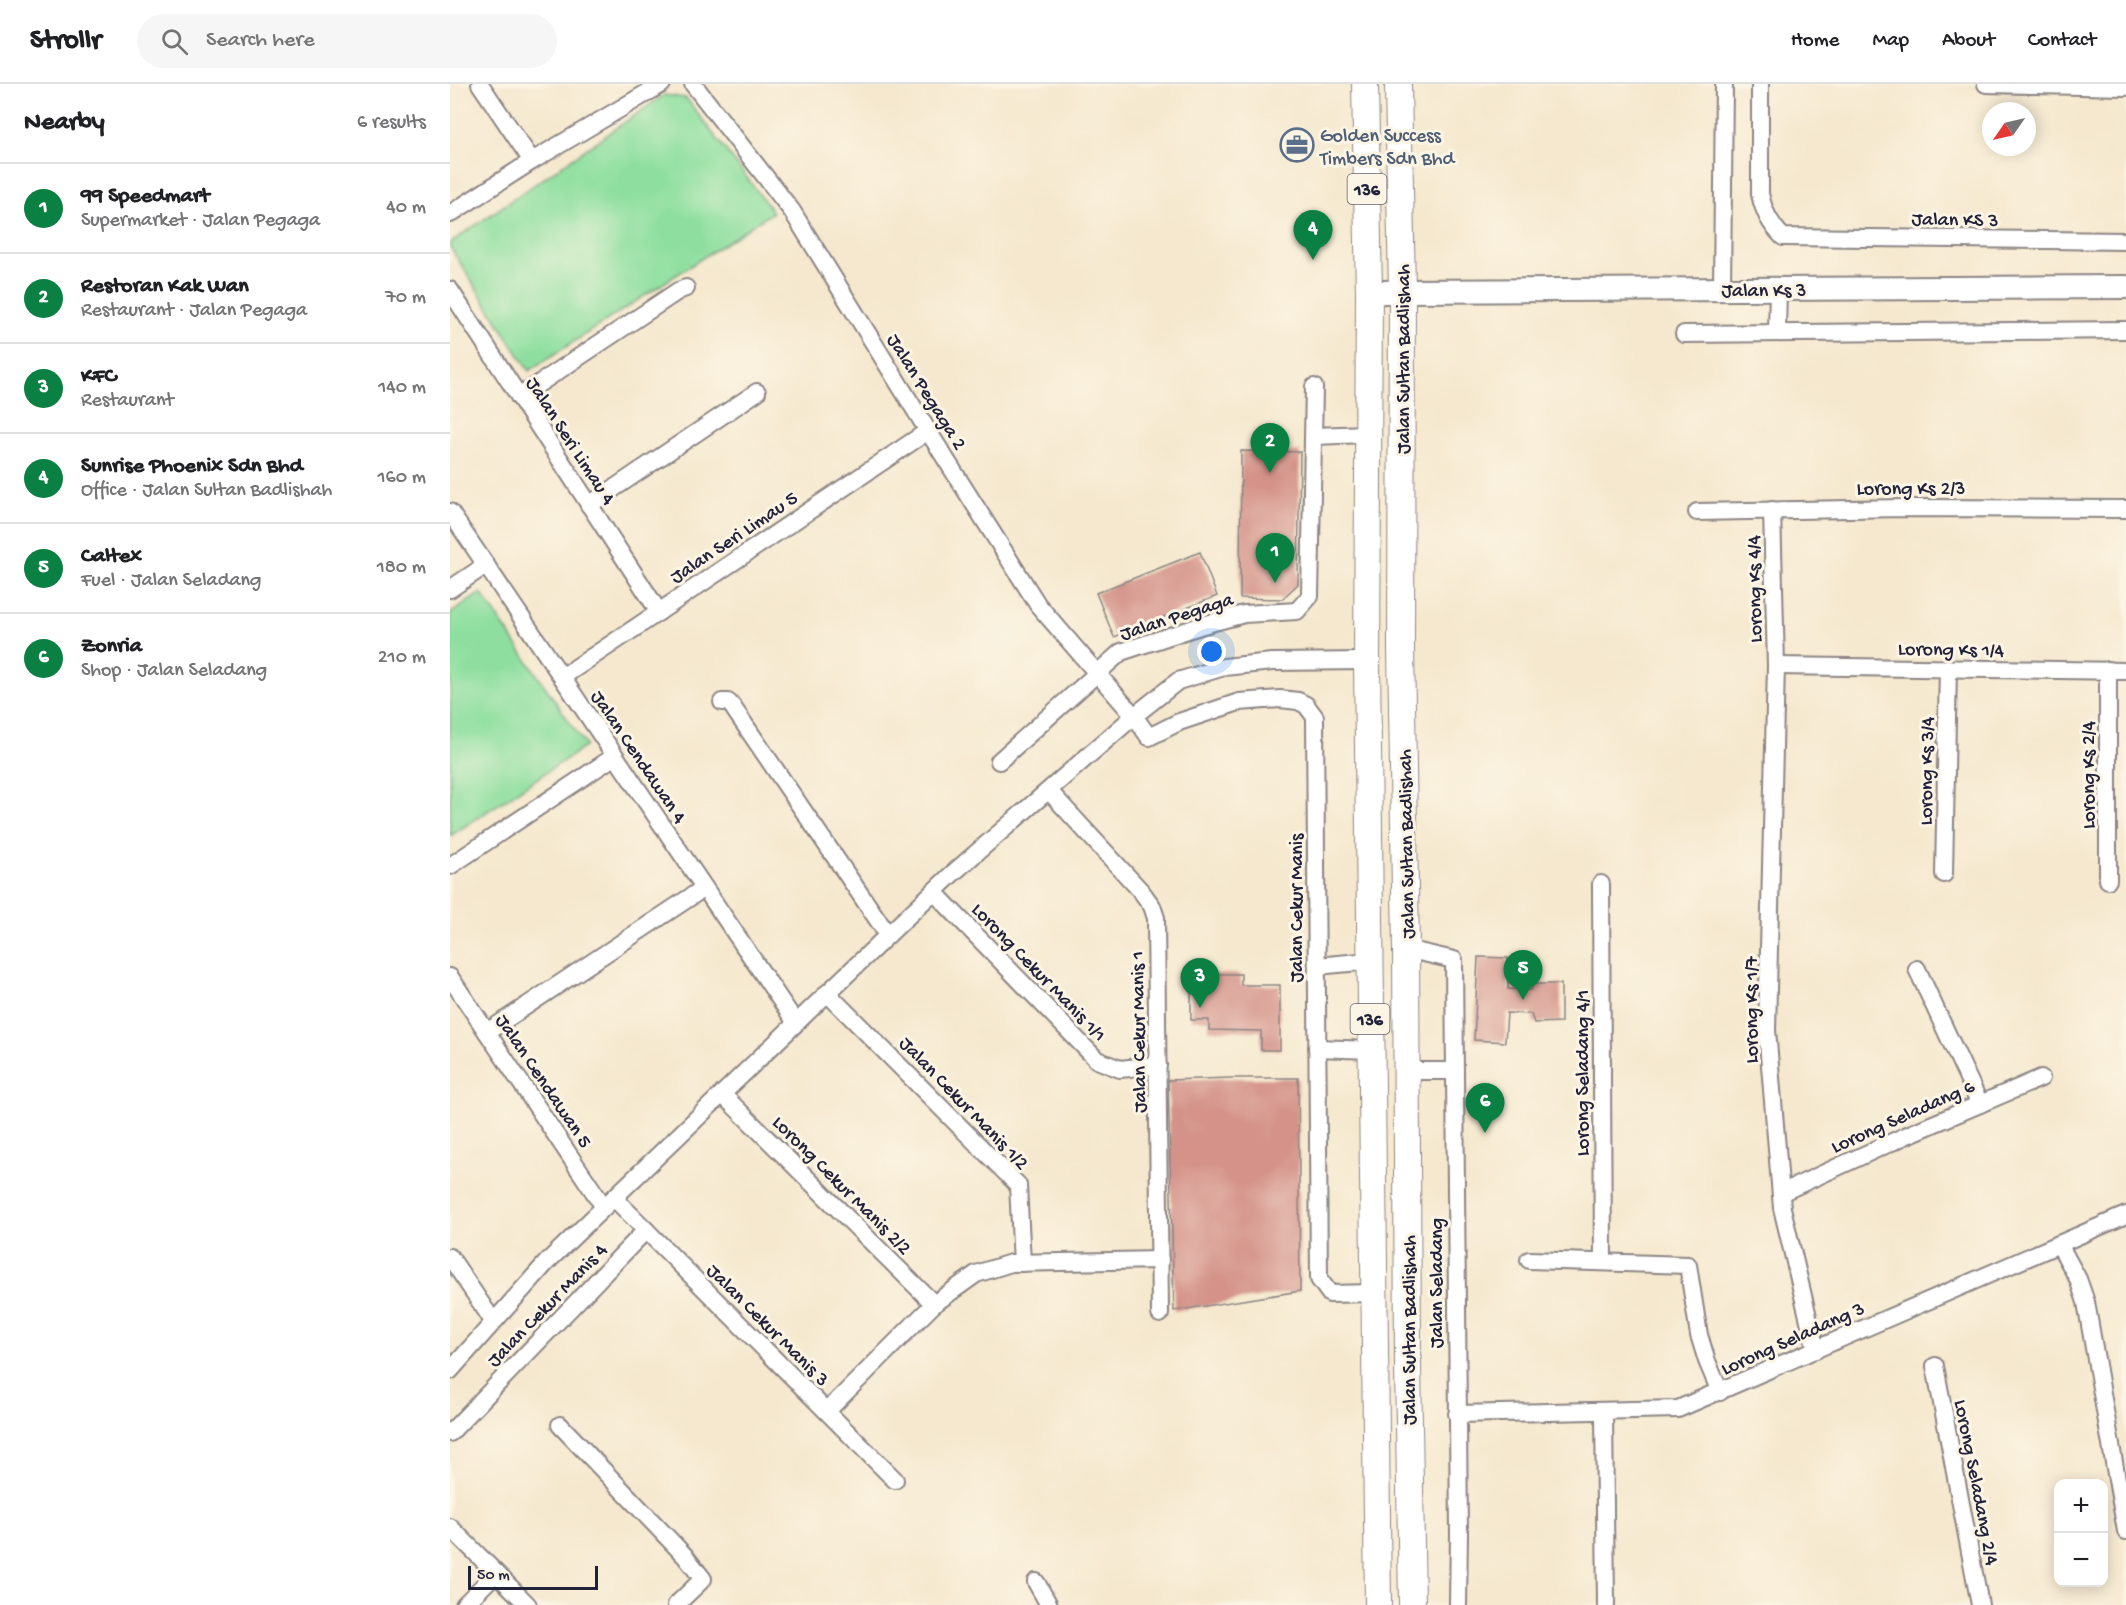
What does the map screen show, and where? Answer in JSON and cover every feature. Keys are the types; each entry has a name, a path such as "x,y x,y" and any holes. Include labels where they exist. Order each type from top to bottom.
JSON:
{"main road":[{"name":"Jalan Sultan Badlishah","path":"1365,84 1369,293 1366,661 1378,1605"},
{"name":"Jalan Sultan Badlishah","path":"1398,84 1402,291 1401,647 1408,1071 1408,1365 1412,1605"}],"street":[{"path":"480,84 532,161"},
{"path":"450,213 662,84"},
{"name":"Jalan Pegaga 2","path":"693,84 792,211 1038,605 1134,716 1149,737"},
{"path":"1722,290 1724,84"},
{"name":"Jalan KS 3","path":"1760,84 1760,194 1764,212 1773,227 1783,237 2126,241"},
{"path":"1986,84 2120,86"},
{"name":"Jalan Ks 3","path":"1369,293 2126,287"},
{"path":"519,398 678,291 686,288"},
{"path":"1777,333 1778,289"},
{"name":"Jalan Seri Limau 4","path":"450,290 659,612"},
{"path":"1684,334 2126,330"},
{"name":"Jalan Pegaga","path":"999,761 1122,652 1244,614 1297,611 1310,596 1314,387"},
{"path":"589,505 757,392"},
{"name":"Jalan Seri Limau 5","path":"562,677 928,432"},
{"path":"1314,436 1367,434"},
{"name":"Lorong Ks 2/3","path":"1697,512 1903,508 2126,509"},
{"name":"Lorong Ks 4/4","path":"1772,510 1776,666"},
{"name":"Jalan Cendawan 4","path":"450,512 796,1023"},
{"path":"450,589 486,565"},
{"path":"450,1371 547,1262 888,935 1134,716 1178,681 1224,667 1272,662 1366,661"},
{"name":"Lorong Ks 1/4","path":"1776,666 2126,671"},
{"name":"Lorong Ks 1/7","path":"1776,666 1767,1030 1782,1208 1816,1350"},
{"name":"Lorong Ks 3/4","path":"1944,874 1948,669"},
{"name":"Lorong Ks 2/4","path":"2108,670 2108,880"},
{"name":"Jalan Cekur Manis","path":"1149,737 1179,723 1239,702 1280,699 1298,701 1306,705 1315,717 1321,1284 1330,1294 1373,1293"},
{"path":"722,702 728,702 732,706 888,935"},
{"path":"450,866 615,756"},
{"name":"Jalan Cekur Manis 1","path":"1049,791 1141,891 1152,906 1156,918 1160,1314"},
{"name":"Lorong Seladang 4/1","path":"1601,884 1603,1262"},
{"path":"487,1032 704,888"},
{"name":"Lorong Cekur Manis 1/1","path":"934,892 1097,1060 1120,1069 1158,1065"},
{"name":"Jalan Seladang","path":"1406,949 1455,960 1458,1605"},
{"path":"1317,966 1370,961"},
{"path":"1917,969 1980,1104"},
{"name":"Jalan Cendawan 5","path":"450,977 609,1202"},
{"name":"Jalan Cekur Manis 1/2","path":"827,993 1018,1185 1022,1263"},
{"path":"1317,1047 1370,1050"},
{"path":"1408,1071 1455,1071"},
{"name":"Lorong Seladang 6","path":"1781,1192 2041,1078"},
{"name":"Lorong Cekur Manis 2/2","path":"722,1094 934,1304"},
{"name":"Jalan Cekur Manis 3","path":"609,1202 646,1230 895,1480"},
{"name":"Lorong Seladang 3","path":"1457,1414 1678,1409 2126,1215"},
{"name":"Jalan Cekur Manis 4","path":"450,1433 646,1230"},
{"path":"2060,1244 2078,1279 2086,1302 2126,1531"},
{"path":"450,1257 494,1321"},
{"path":"827,1411 934,1304 976,1274 1011,1263 1160,1260"},
{"path":"1529,1260 1688,1264 1699,1335 1720,1392"},
{"name":"Lorong Seladang 2/4","path":"1935,1366 1980,1605"},
{"path":"1604,1411 1606,1605"},
{"path":"560,1425 685,1556 703,1579 676,1605"},
{"path":"450,1527 528,1605"},
{"path":"464,1605 496,1573"},
{"path":"1036,1582 1049,1605"}],"green space":[{"path":"664,95 686,98 773,212 529,371 450,247 450,243"},
{"path":"481,593 586,746 450,836 450,614"}],"building":[{"path":"1241,451 1300,452 1298,584 1282,599 1240,598"},
{"path":"1200,552 1217,596 1114,637 1096,593"},
{"path":"1478,957 1508,958 1508,989 1531,990 1533,984 1561,984 1561,1022 1534,1023 1531,1014 1507,1013 1505,1042 1474,1040"},
{"path":"1197,974 1241,974 1241,985 1280,985 1280,1050 1261,1050 1261,1031 1209,1030 1209,1020 1191,1020 1191,981"},
{"path":"1298,1078 1300,1291 1174,1311 1168,1080"}],"place":[{"name":"Golden Success Timbers Sdn Bhd","path":"1297,145"},
{"name":"Sunrise Phoenix Sdn Bhd","path":"1313,260"},
{"name":"Restoran Kak Wan","path":"1270,473"},
{"name":"99 Speedmart","path":"1275,583"},
{"name":"Caltex","path":"1523,1000"},
{"name":"KFC","path":"1200,1008"},
{"name":"Zonria","path":"1485,1133"}]}
